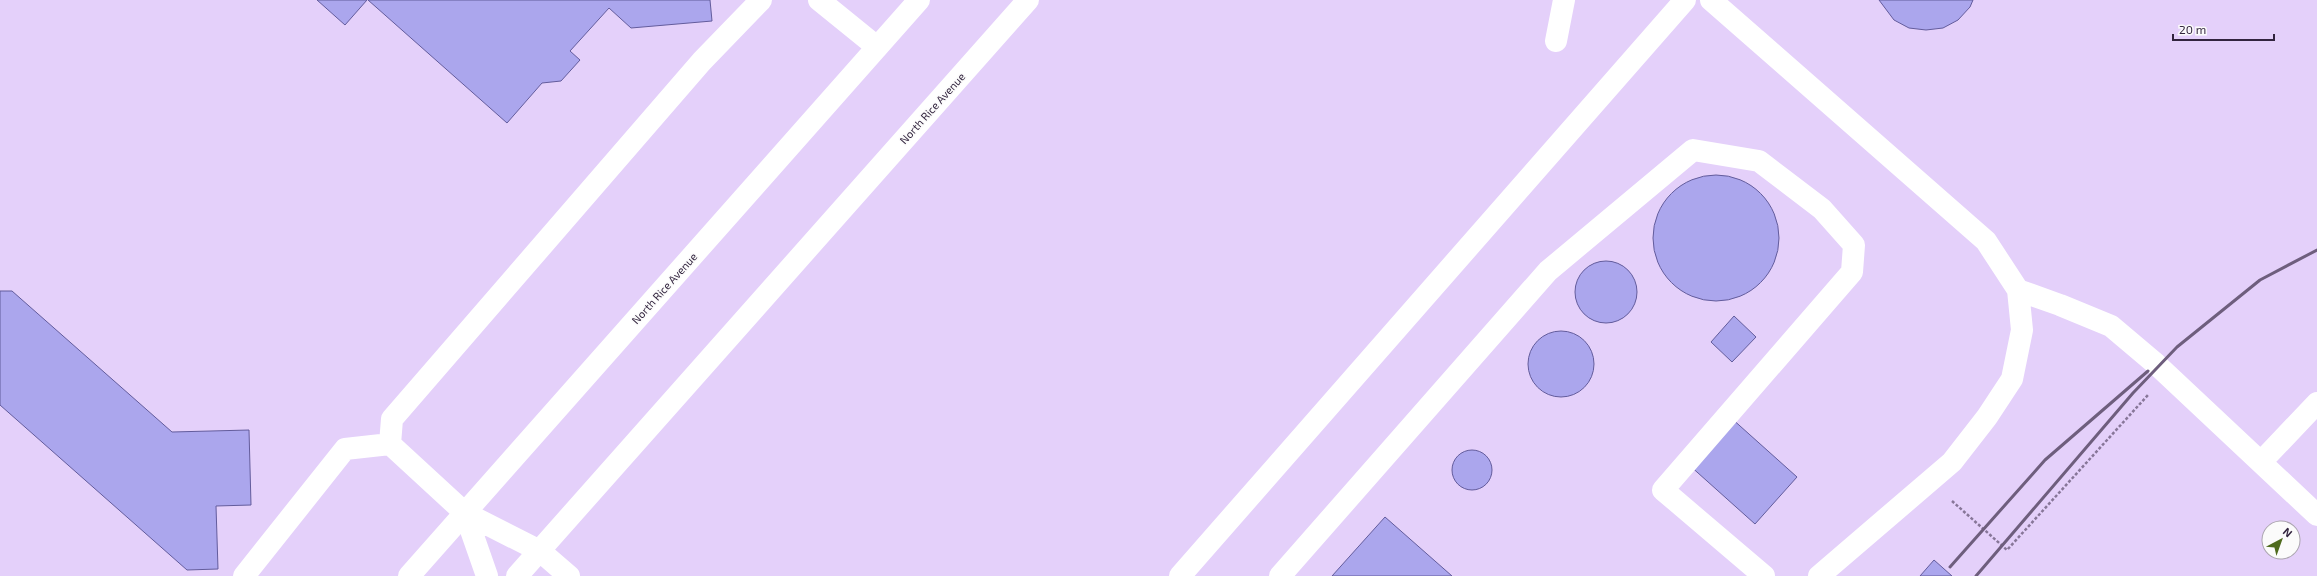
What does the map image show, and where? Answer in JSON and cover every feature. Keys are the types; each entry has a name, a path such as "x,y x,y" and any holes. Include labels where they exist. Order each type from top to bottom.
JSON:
{"main road":[{"path":"390,444 392,419 697,67 761,0"},
{"path":"819,0 877,47"},
{"name":"North Rice Avenue","path":"409,576 919,0"},
{"name":"North Rice Avenue","path":"517,576 1028,0"},
{"path":"1556,41 1564,0"},
{"path":"1180,576 1685,0"},
{"path":"1711,0 1986,241 2018,290 2022,330 2012,379 1987,417 1952,462 1819,576"},
{"path":"1280,576 1548,271 1693,150 1759,161 1822,209 1854,245 1852,272 1663,490 1764,576"},
{"path":"2018,290 2060,304 2111,326 2167,375 2317,515"},
{"path":"2261,462 2317,403"},
{"path":"244,576 345,449 390,444 465,513 540,551 569,576"},
{"path":"465,513 487,576"}],"path":[{"path":"1947,496 2007,550 2167,375"}],"building":[{"path":"317,0 367,0 345,25"},
{"path":"368,0 710,0 712,21 631,28 609,8 570,51 580,60 561,81 542,83 507,123"},
{"path":"1879,0 1973,0 1970,7 1958,20 1943,28 1926,30 1909,28 1894,20"},
{"path":"1722,175 1746,182 1761,193 1772,208 1778,226 1778,250 1772,268 1761,283 1746,294 1728,300 1710,301 1686,294 1671,283 1660,268 1654,250 1653,232 1660,208 1671,193 1686,182 1704,176"},
{"path":"1606,261 1618,263 1628,270 1635,280 1637,292 1635,304 1628,314 1618,321 1606,323 1594,321 1584,314 1577,304 1575,292 1577,280 1584,270 1594,263"},
{"path":"0,291 12,291 172,432 249,430 251,505 216,506 218,569 187,570 0,405"},
{"path":"1734,316 1756,337 1732,362 1711,342"},
{"path":"1554,331 1568,331 1580,336 1589,345 1594,357 1592,377 1585,388 1568,397 1554,397 1542,392 1533,383 1528,371 1528,357 1533,345 1542,336"},
{"path":"1730,417 1797,477 1755,524 1688,464"},
{"path":"1472,450 1480,452 1486,456 1490,462 1492,470 1490,478 1486,484 1480,488 1472,490 1464,488 1458,484 1454,478 1452,470 1454,462 1458,456 1464,452"},
{"path":"1385,517 1452,576 1332,576"},
{"path":"1934,560 1952,576 1920,576"}],"railway":[{"path":"1976,576 2133,393 2177,347 2260,280 2317,250"},
{"path":"1950,567 2045,460 2148,371"}]}
